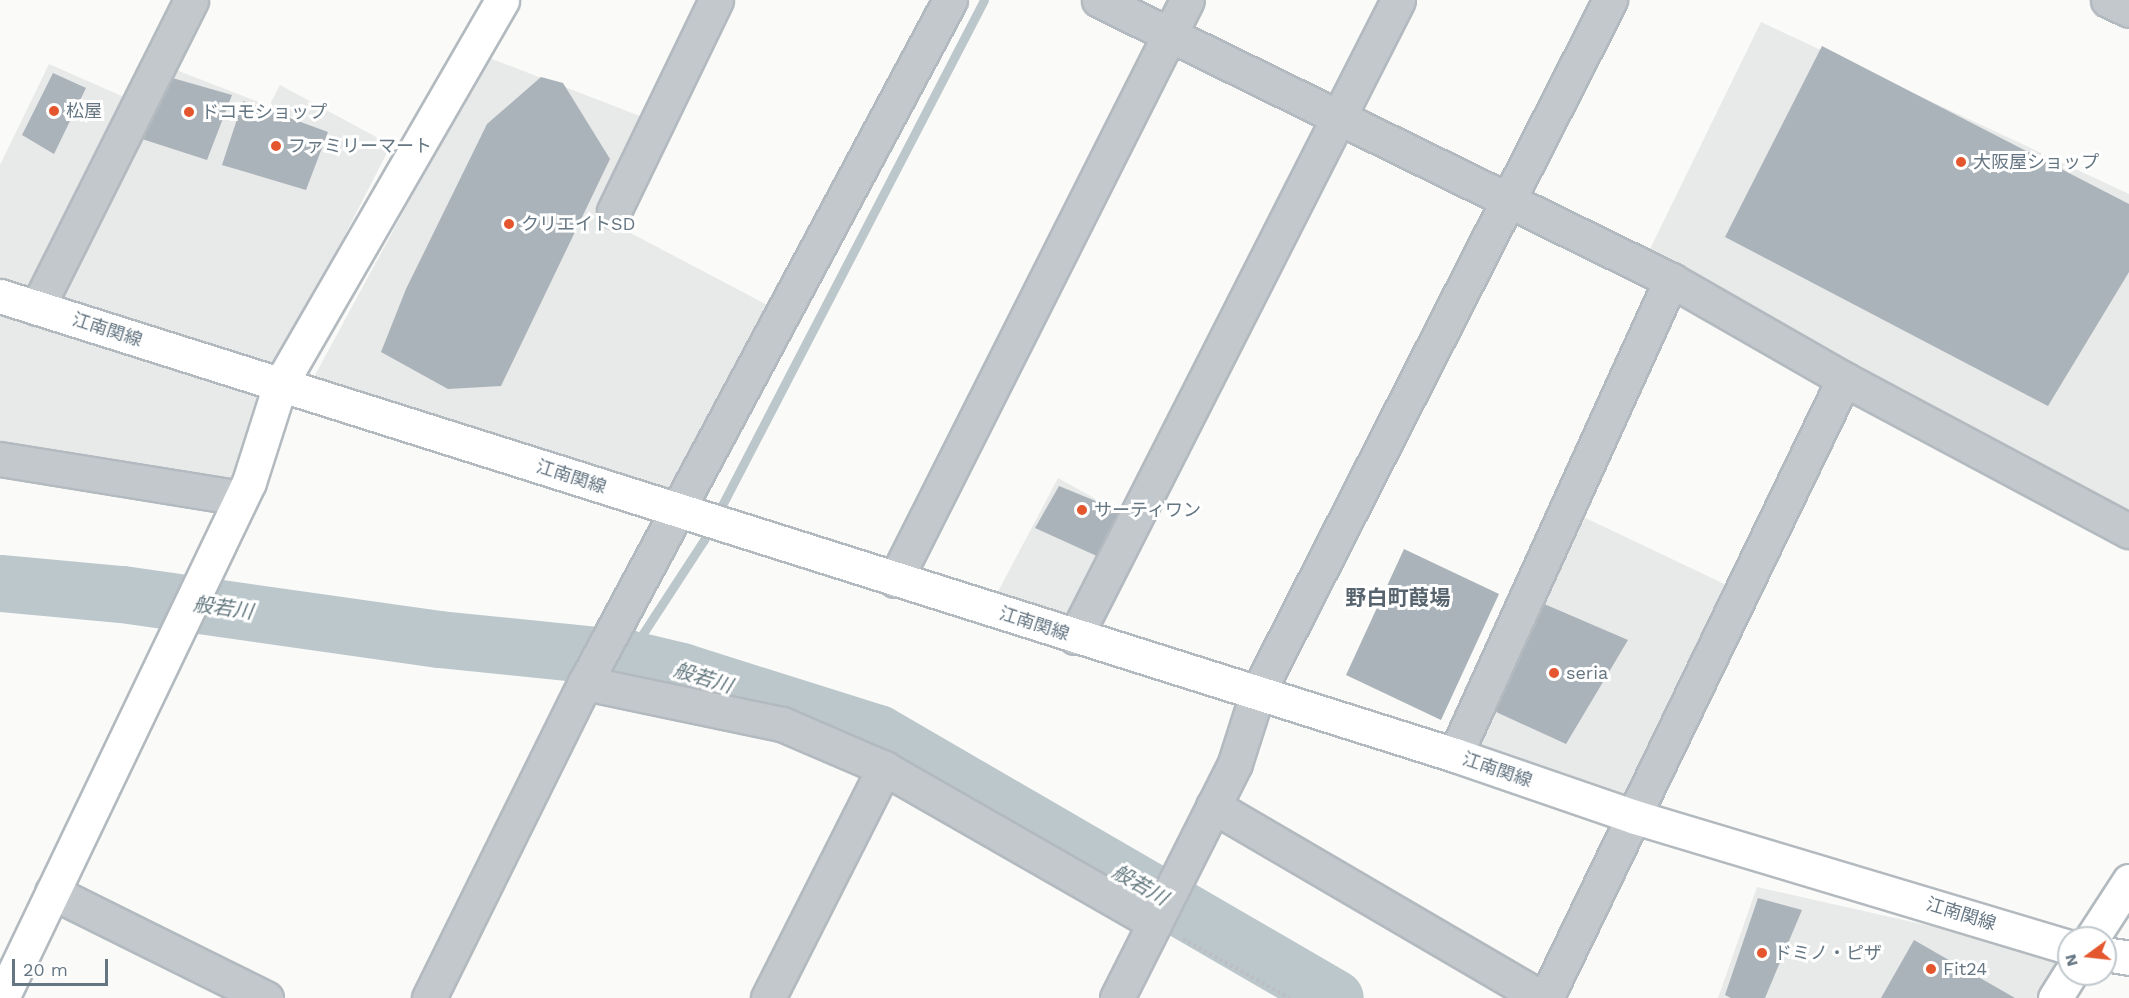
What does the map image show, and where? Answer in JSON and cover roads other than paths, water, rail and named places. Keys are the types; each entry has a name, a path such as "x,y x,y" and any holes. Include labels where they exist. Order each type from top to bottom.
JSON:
{"main road":[{"path":"2,998 241,498 280,385 502,0"},
{"name":"江南関線","path":"0,296 1455,755 1635,817 2057,943"},
{"path":"2100,926 2129,881"}],"street":[{"path":"37,308 191,0"},
{"path":"614,211 716,0"},
{"path":"429,998 585,683 950,0"},
{"path":"1099,0 1671,280 1844,379 2129,531"},
{"path":"895,580 1187,0"},
{"path":"1075,637 1398,0"},
{"path":"1117,998 1235,763 1257,694 1610,0"},
{"path":"2108,0 2129,10"},
{"path":"1455,755 1671,280"},
{"path":"1213,806 1544,998 1635,817 1844,379"},
{"path":"0,459 241,498"},
{"path":"585,683 782,724 884,768 1155,923"},
{"path":"768,998 884,768"},
{"path":"52,892 222,988 266,998"}],"waterway":[{"path":"627,658 704,540 984,0"},
{"name":"般若川","path":"0,583 122,594 439,639 627,658 681,671 878,733 1335,998"}],"place":[{"name":"松屋","path":"54,111"},
{"name":"ドコモショップ","path":"189,112"},
{"name":"ファミリーマート","path":"276,146"},
{"name":"大阪屋ショップ","path":"1961,162"},
{"name":"クリエイトSD","path":"509,224"},
{"name":"サーティワン","path":"1082,510"},
{"name":"seria","path":"1554,673"},
{"name":"ドミノ・ピザ","path":"1762,953"},
{"name":"Fit24","path":"1931,969"}],"district":[{"name":"野白町葭場","path":"1398,598"}]}
